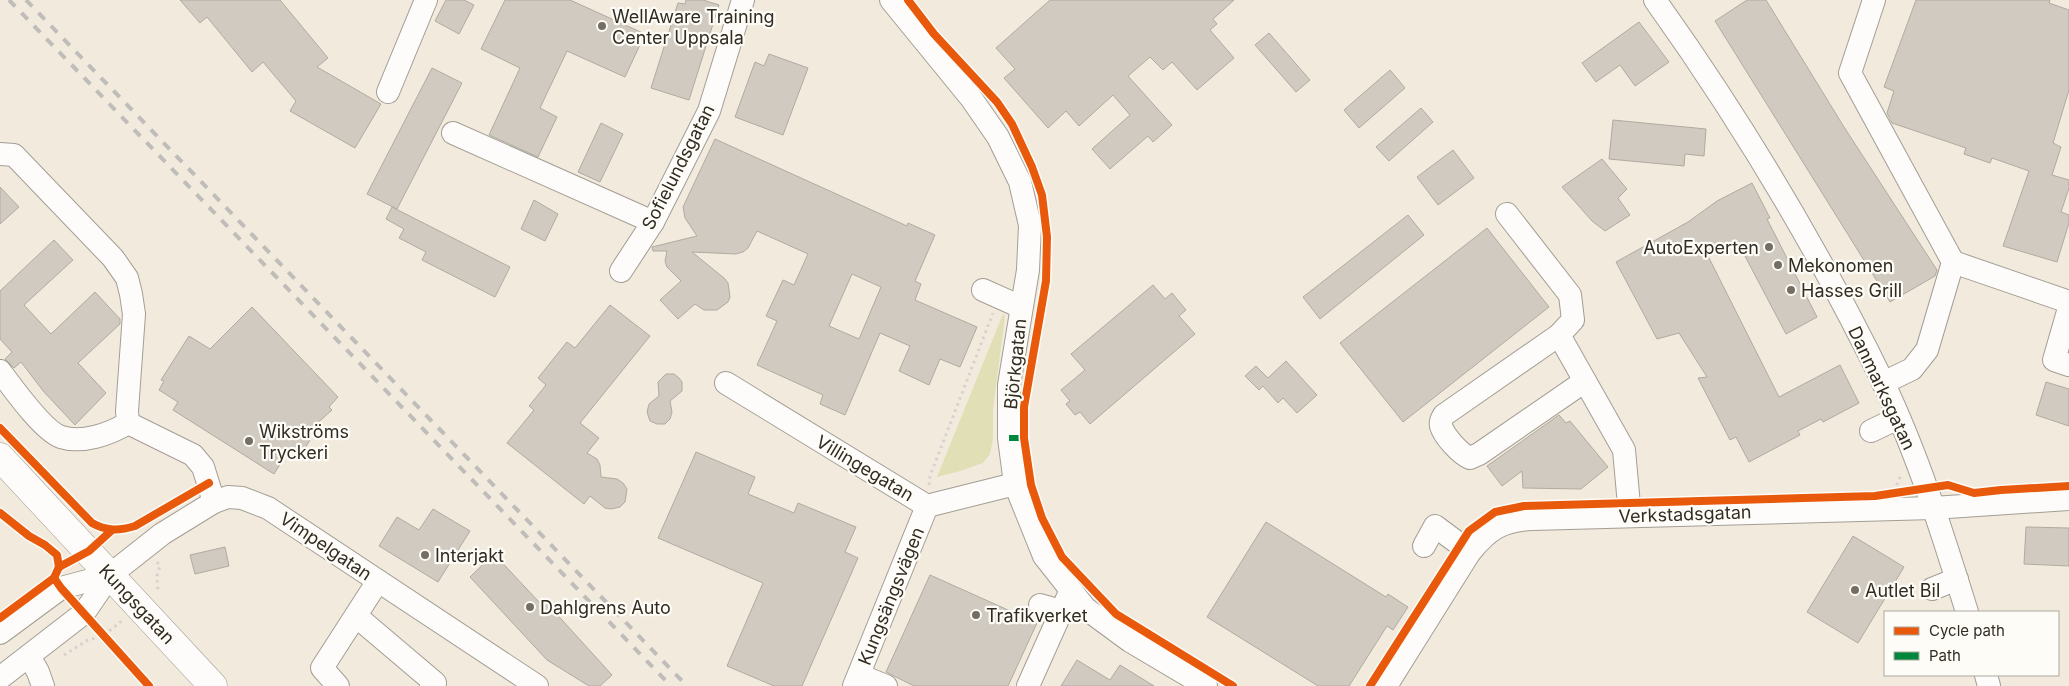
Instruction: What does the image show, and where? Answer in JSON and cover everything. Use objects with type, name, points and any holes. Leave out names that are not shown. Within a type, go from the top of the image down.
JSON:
[{"type":"main road","name":"Kungsgatan","points":[[0,457],[110,575],[152,599],[213,686]]},
{"type":"street","points":[[388,92],[426,0]]},
{"type":"street","name":"Sofielundsgatan","points":[[620,271],[653,222],[709,111],[743,0]]},
{"type":"street","name":"Björkgatan","points":[[891,0],[976,106],[998,137],[1020,182],[1030,225],[1028,270],[1009,384],[1009,438],[1015,484],[1044,556],[1057,602],[1085,608],[1130,641],[1206,686]]},
{"type":"street","name":"Danmarksgatan","points":[[1655,0],[1748,139],[1829,278],[1883,383],[1930,498],[1967,611]]},
{"type":"street","points":[[1874,0],[1850,73],[1953,262],[2069,302]]},
{"type":"street","points":[[453,133],[653,222]]},
{"type":"street","points":[[0,154],[14,155],[113,258],[127,278],[132,294],[134,314],[127,411],[128,423]]},
{"type":"street","points":[[1507,214],[1570,295],[1573,320],[1559,335],[1444,415],[1440,420],[1441,427],[1461,454],[1470,458],[1479,454],[1585,381]]},
{"type":"street","points":[[1883,383],[1912,369],[1927,350],[1953,262]]},
{"type":"street","points":[[991,293],[1022,307]]},
{"type":"street","points":[[2069,308],[2054,360],[2069,365]]},
{"type":"street","points":[[1559,335],[1624,450],[1630,516]]},
{"type":"street","points":[[0,371],[46,426],[60,436],[76,439],[99,435],[116,431],[128,423]]},
{"type":"street","name":"Villingegatan","points":[[726,383],[927,506],[1015,484]]},
{"type":"street","points":[[1871,431],[1898,418]]},
{"type":"street","points":[[128,423],[193,455],[203,467],[214,502]]},
{"type":"street","name":"Vimpelgatan","points":[[110,575],[162,534],[214,502],[228,497],[242,498],[268,508],[537,686]]},
{"type":"street","name":"Verkstadsgatan","points":[[1386,686],[1470,552],[1487,534],[1505,522],[1532,519],[1630,516],[1827,518],[1930,498],[2069,499]]},
{"type":"street","name":"Kungsängsvägen","points":[[856,680],[927,506]]},
{"type":"street","points":[[1424,546],[1436,526],[1470,552]]},
{"type":"street","points":[[0,678],[36,671],[84,613],[110,575]]},
{"type":"street","points":[[0,633],[61,588],[110,575]]},
{"type":"street","points":[[1932,589],[1957,579]]},
{"type":"street","points":[[338,686],[322,668],[378,581]]},
{"type":"street","points":[[1028,686],[1057,602]]},
{"type":"street","points":[[356,616],[434,683],[432,686]]},
{"type":"street","points":[[856,680],[886,686]]},
{"type":"path","points":[[927,506],[930,476],[991,293]]},
{"type":"path","points":[[1892,494],[1901,477],[1901,472]]},
{"type":"path","points":[[1883,495],[1892,494],[1930,498]]},
{"type":"path","points":[[36,671],[88,640],[103,636],[152,599],[160,566],[145,548]]},
{"type":"path","points":[[84,613],[110,644]]},
{"type":"shaded area","points":[[1003,314],[1005,316],[993,409],[993,439],[990,454],[983,463],[937,477]]},
{"type":"building","points":[[180,0],[280,0],[328,58],[317,67],[381,104],[355,148],[290,111],[296,101],[263,62],[252,72],[207,17],[200,23]]},
{"type":"building","points":[[446,0],[464,0],[474,5],[459,34],[435,21]]},
{"type":"building","points":[[505,0],[570,0],[645,34],[625,77],[567,51],[540,108],[557,117],[538,157],[489,135],[520,68],[481,49]]},
{"type":"building","points":[[686,0],[703,0],[719,5],[689,100],[651,88],[678,3],[685,4]]},
{"type":"building","points":[[1050,0],[1234,0],[1213,19],[1217,24],[1210,30],[1234,58],[1197,90],[1172,62],[1163,70],[1150,57],[1128,76],[1172,125],[1153,142],[1148,136],[1110,169],[1092,149],[1130,115],[1113,95],[1079,126],[1066,111],[1048,128],[1004,78],[1015,69],[996,48]]},
{"type":"building","points":[[1747,0],[1766,0],[1844,127],[1937,270],[1935,276],[1890,302],[1715,21]]},
{"type":"building","points":[[1916,0],[2050,0],[2049,3],[2069,10],[2069,90],[2053,143],[2061,147],[2052,175],[2069,180],[2069,188],[2061,212],[2069,215],[2069,223],[2057,262],[2003,246],[2029,171],[1992,158],[1990,163],[1964,154],[1966,148],[1892,123],[1887,113],[1894,91],[1884,87]]},
{"type":"building","points":[[1639,22],[1669,62],[1635,86],[1620,65],[1596,82],[1582,63]]},
{"type":"building","points":[[1269,33],[1310,80],[1296,92],[1255,45]]},
{"type":"building","points":[[769,54],[808,68],[783,135],[735,117],[755,62],[764,66]]},
{"type":"building","points":[[432,68],[462,83],[397,209],[367,194]]},
{"type":"building","points":[[1390,70],[1405,88],[1359,128],[1344,110]]},
{"type":"building","points":[[1421,108],[1433,122],[1389,161],[1376,147]]},
{"type":"building","points":[[1613,120],[1706,129],[1704,156],[1685,154],[1684,166],[1609,159]]},
{"type":"building","points":[[601,123],[623,134],[600,182],[578,172]]},
{"type":"building","points":[[715,139],[907,226],[908,223],[935,235],[915,281],[921,284],[915,300],[977,327],[960,367],[940,359],[929,385],[899,371],[910,346],[880,333],[845,415],[820,404],[823,395],[757,365],[777,321],[766,316],[783,280],[794,285],[808,254],[757,231],[748,248],[743,252],[736,254],[692,252],[724,278],[728,283],[730,297],[728,302],[717,310],[704,310],[695,304],[678,319],[660,300],[681,281],[667,267],[665,261],[667,251],[653,251],[652,247],[697,236],[685,218],[683,207]],"holes":[[[852,274],[881,287],[859,339],[829,326]]]},
{"type":"building","points":[[1453,150],[1474,178],[1438,205],[1417,177]]},
{"type":"building","points":[[1602,159],[1627,189],[1618,198],[1630,215],[1605,231],[1592,221],[1562,187]]},
{"type":"building","points":[[1752,183],[1770,218],[1767,219],[1817,317],[1786,334],[1737,241],[1707,254],[1779,397],[1840,365],[1859,403],[1823,422],[1821,419],[1798,431],[1800,435],[1749,462],[1736,437],[1730,440],[1698,378],[1707,377],[1679,333],[1657,339],[1616,262],[1688,222],[1717,201]]},
{"type":"building","points":[[0,187],[19,207],[0,224]]},
{"type":"building","points":[[534,200],[558,214],[545,241],[521,229]]},
{"type":"building","points":[[392,207],[510,267],[495,297],[422,260],[426,252],[399,238],[404,229],[386,219]]},
{"type":"building","points":[[1408,215],[1424,235],[1320,319],[1303,297]]},
{"type":"building","points":[[1487,228],[1549,307],[1403,422],[1340,343]]},
{"type":"building","points":[[54,240],[73,260],[24,305],[51,334],[95,292],[120,319],[120,324],[78,363],[106,393],[75,425],[44,392],[21,362],[14,368],[5,359],[12,352],[0,339],[0,291]]},
{"type":"building","points":[[1153,285],[1165,299],[1172,293],[1186,310],[1179,316],[1195,334],[1090,424],[1080,412],[1075,415],[1066,404],[1070,401],[1061,390],[1085,370],[1071,354]]},
{"type":"building","points":[[610,305],[650,336],[580,423],[599,438],[587,453],[597,459],[600,465],[601,477],[617,479],[627,489],[625,502],[620,507],[611,509],[605,508],[590,496],[584,504],[507,443],[534,410],[529,406],[546,385],[538,378],[567,342],[575,348]]},
{"type":"building","points":[[252,307],[338,397],[329,407],[332,410],[303,436],[310,440],[302,453],[291,447],[274,474],[173,410],[178,402],[159,390],[164,381],[161,380],[189,336],[210,349]]},
{"type":"building","points":[[1286,361],[1317,395],[1297,413],[1283,398],[1278,403],[1263,386],[1259,390],[1245,376],[1256,366],[1268,378]]},
{"type":"building","points":[[666,374],[674,374],[679,378],[682,382],[682,391],[670,401],[672,412],[670,419],[665,424],[657,424],[650,421],[647,412],[649,404],[659,396],[658,382]]},
{"type":"building","points":[[2046,382],[2069,389],[2069,426],[2036,415]]},
{"type":"building","points":[[1559,415],[1566,423],[1570,421],[1608,467],[1581,489],[1523,488],[1522,471],[1502,486],[1487,466]]},
{"type":"building","points":[[696,452],[755,477],[748,494],[794,513],[798,503],[856,527],[845,552],[858,558],[802,686],[774,686],[727,666],[763,583],[658,538]]},
{"type":"building","points":[[433,509],[470,531],[438,582],[379,546],[397,517],[419,530]]},
{"type":"building","points":[[1266,522],[1386,597],[1388,594],[1408,607],[1393,630],[1387,626],[1349,686],[1318,686],[1207,617]]},
{"type":"building","points":[[2026,527],[2069,528],[2069,566],[2024,564]]},
{"type":"building","name":"Autlet Bil","points":[[1853,536],[1904,567],[1858,643],[1807,612]]},
{"type":"building","points":[[225,547],[229,566],[195,574],[190,555]]},
{"type":"building","points":[[494,554],[539,602],[543,599],[612,675],[600,686],[589,686],[547,660],[470,577]]},
{"type":"building","points":[[930,575],[1037,623],[1008,686],[914,686],[886,672]]},
{"type":"building","points":[[1077,660],[1110,680],[1120,665],[1154,686],[1061,686]]},
{"type":"railway","points":[[9,0],[671,686]]},
{"type":"railway","points":[[26,0],[687,686]]},
{"type":"marked path","points":[[1009,438],[1024,438]]},
{"type":"cycle path","points":[[908,0],[934,34],[997,102],[1012,124],[1032,167],[1042,195],[1047,237],[1046,281],[1024,407],[1024,438],[1031,485],[1042,518],[1062,557],[1116,614],[1233,686]]},
{"type":"cycle path","points":[[0,428],[92,523],[102,528],[124,529],[135,526],[209,483]]},
{"type":"cycle path","points":[[1370,686],[1469,531],[1495,512],[1524,506],[1875,496],[1948,485],[1974,493],[2069,486]]},
{"type":"cycle path","points":[[0,513],[57,555],[59,567],[54,578],[0,618]]},
{"type":"cycle path","points":[[59,567],[89,551],[112,530]]},
{"type":"cycle path","points":[[54,578],[149,686]]},
{"type":"place","name":"WellAware Training Center Uppsala","points":[[602,26]]},
{"type":"place","name":"AutoExperten","points":[[1769,247]]},
{"type":"place","name":"Mekonomen","points":[[1778,265]]},
{"type":"place","name":"Hasses Grill","points":[[1791,290]]},
{"type":"place","name":"Wikströms Tryckeri","points":[[249,441]]},
{"type":"place","name":"Interjakt","points":[[425,555]]},
{"type":"place","name":"Autlet Bil","points":[[1855,590]]},
{"type":"place","name":"Dahlgrens Auto","points":[[530,607]]},
{"type":"place","name":"Trafikverket","points":[[976,615]]}]
